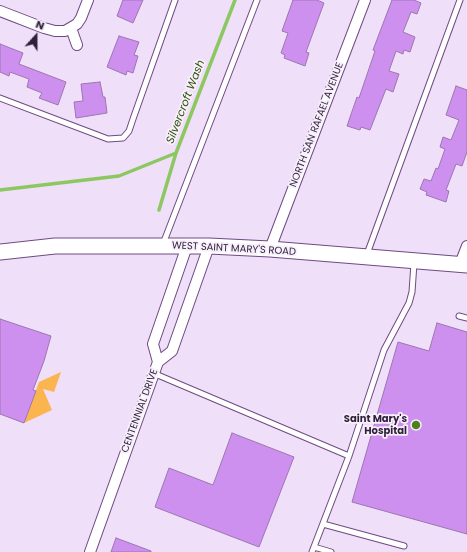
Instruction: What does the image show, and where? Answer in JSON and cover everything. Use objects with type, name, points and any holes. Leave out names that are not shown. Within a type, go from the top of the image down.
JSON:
[{"type":"main road","name":"WEST SAINT MARY'S ROAD","points":[[0,252],[55,246],[209,246],[270,249],[464,265]]},
{"type":"street","points":[[0,11],[44,28],[55,31],[65,31],[77,24],[88,0]]},
{"type":"street","name":"NORTH SAN RAFAEL AVENUE","points":[[270,249],[365,0]]},
{"type":"street","points":[[71,28],[77,45]]},
{"type":"street","name":"CENTENNIAL DRIVE","points":[[90,552],[158,362],[153,344],[187,246]]},
{"type":"street","points":[[158,362],[172,351],[209,246]]},
{"type":"street","points":[[464,265],[467,246]]},
{"type":"lane","points":[[0,98],[108,139],[123,138],[129,131],[134,119],[175,0]]},
{"type":"lane","points":[[163,246],[256,0]]},
{"type":"lane","points":[[366,257],[460,0]]},
{"type":"lane","points":[[331,552],[313,550],[349,456],[384,350],[409,303],[412,292],[414,262]]},
{"type":"lane","points":[[459,316],[467,318]]},
{"type":"lane","points":[[154,373],[349,456]]},
{"type":"lane","points":[[323,524],[404,546]]},
{"type":"shaded area","points":[[61,372],[54,392],[43,389],[52,410],[24,423],[39,382]]},
{"type":"building","points":[[123,0],[143,0],[133,23],[117,16]]},
{"type":"building","points":[[293,0],[317,0],[324,3],[306,52],[309,53],[305,66],[284,58],[285,55],[281,53],[288,33],[282,31]]},
{"type":"building","points":[[392,0],[414,0],[421,3],[417,14],[411,12],[403,32],[415,37],[410,52],[404,50],[403,54],[396,51],[389,71],[399,74],[393,92],[386,89],[370,130],[361,127],[360,130],[347,126],[357,97],[359,98],[375,51],[373,50]]},
{"type":"building","points":[[119,36],[139,42],[134,55],[138,56],[133,73],[127,71],[126,75],[107,67]]},
{"type":"building","points":[[0,44],[23,53],[19,64],[66,82],[58,105],[39,98],[42,93],[27,87],[29,79],[10,72],[9,76],[0,72]]},
{"type":"building","points":[[100,82],[103,97],[105,97],[107,113],[76,118],[74,102],[83,101],[81,84]]},
{"type":"building","points":[[456,86],[467,90],[467,152],[462,166],[456,164],[446,190],[449,191],[446,202],[426,195],[427,192],[420,189],[424,179],[431,181],[436,168],[438,169],[445,149],[440,147],[443,137],[451,140],[459,120],[446,115]]},
{"type":"building","points":[[0,319],[51,336],[44,361],[33,390],[36,391],[24,423],[0,414]]},
{"type":"building","name":"Saint Mary's Hospital","points":[[437,323],[467,332],[467,534],[352,502],[398,342],[429,351]]},
{"type":"building","points":[[232,433],[294,457],[259,547],[155,507],[169,468],[213,485]]},
{"type":"building","points":[[116,538],[151,551],[151,552],[111,552]]},
{"type":"waterway","name":"Silvercroft Wash","points":[[0,190],[119,176],[176,153],[235,0]]},
{"type":"waterway","points":[[159,210],[176,153]]},
{"type":"place","name":"Saint Mary's Hospital","points":[[416,425]]}]
